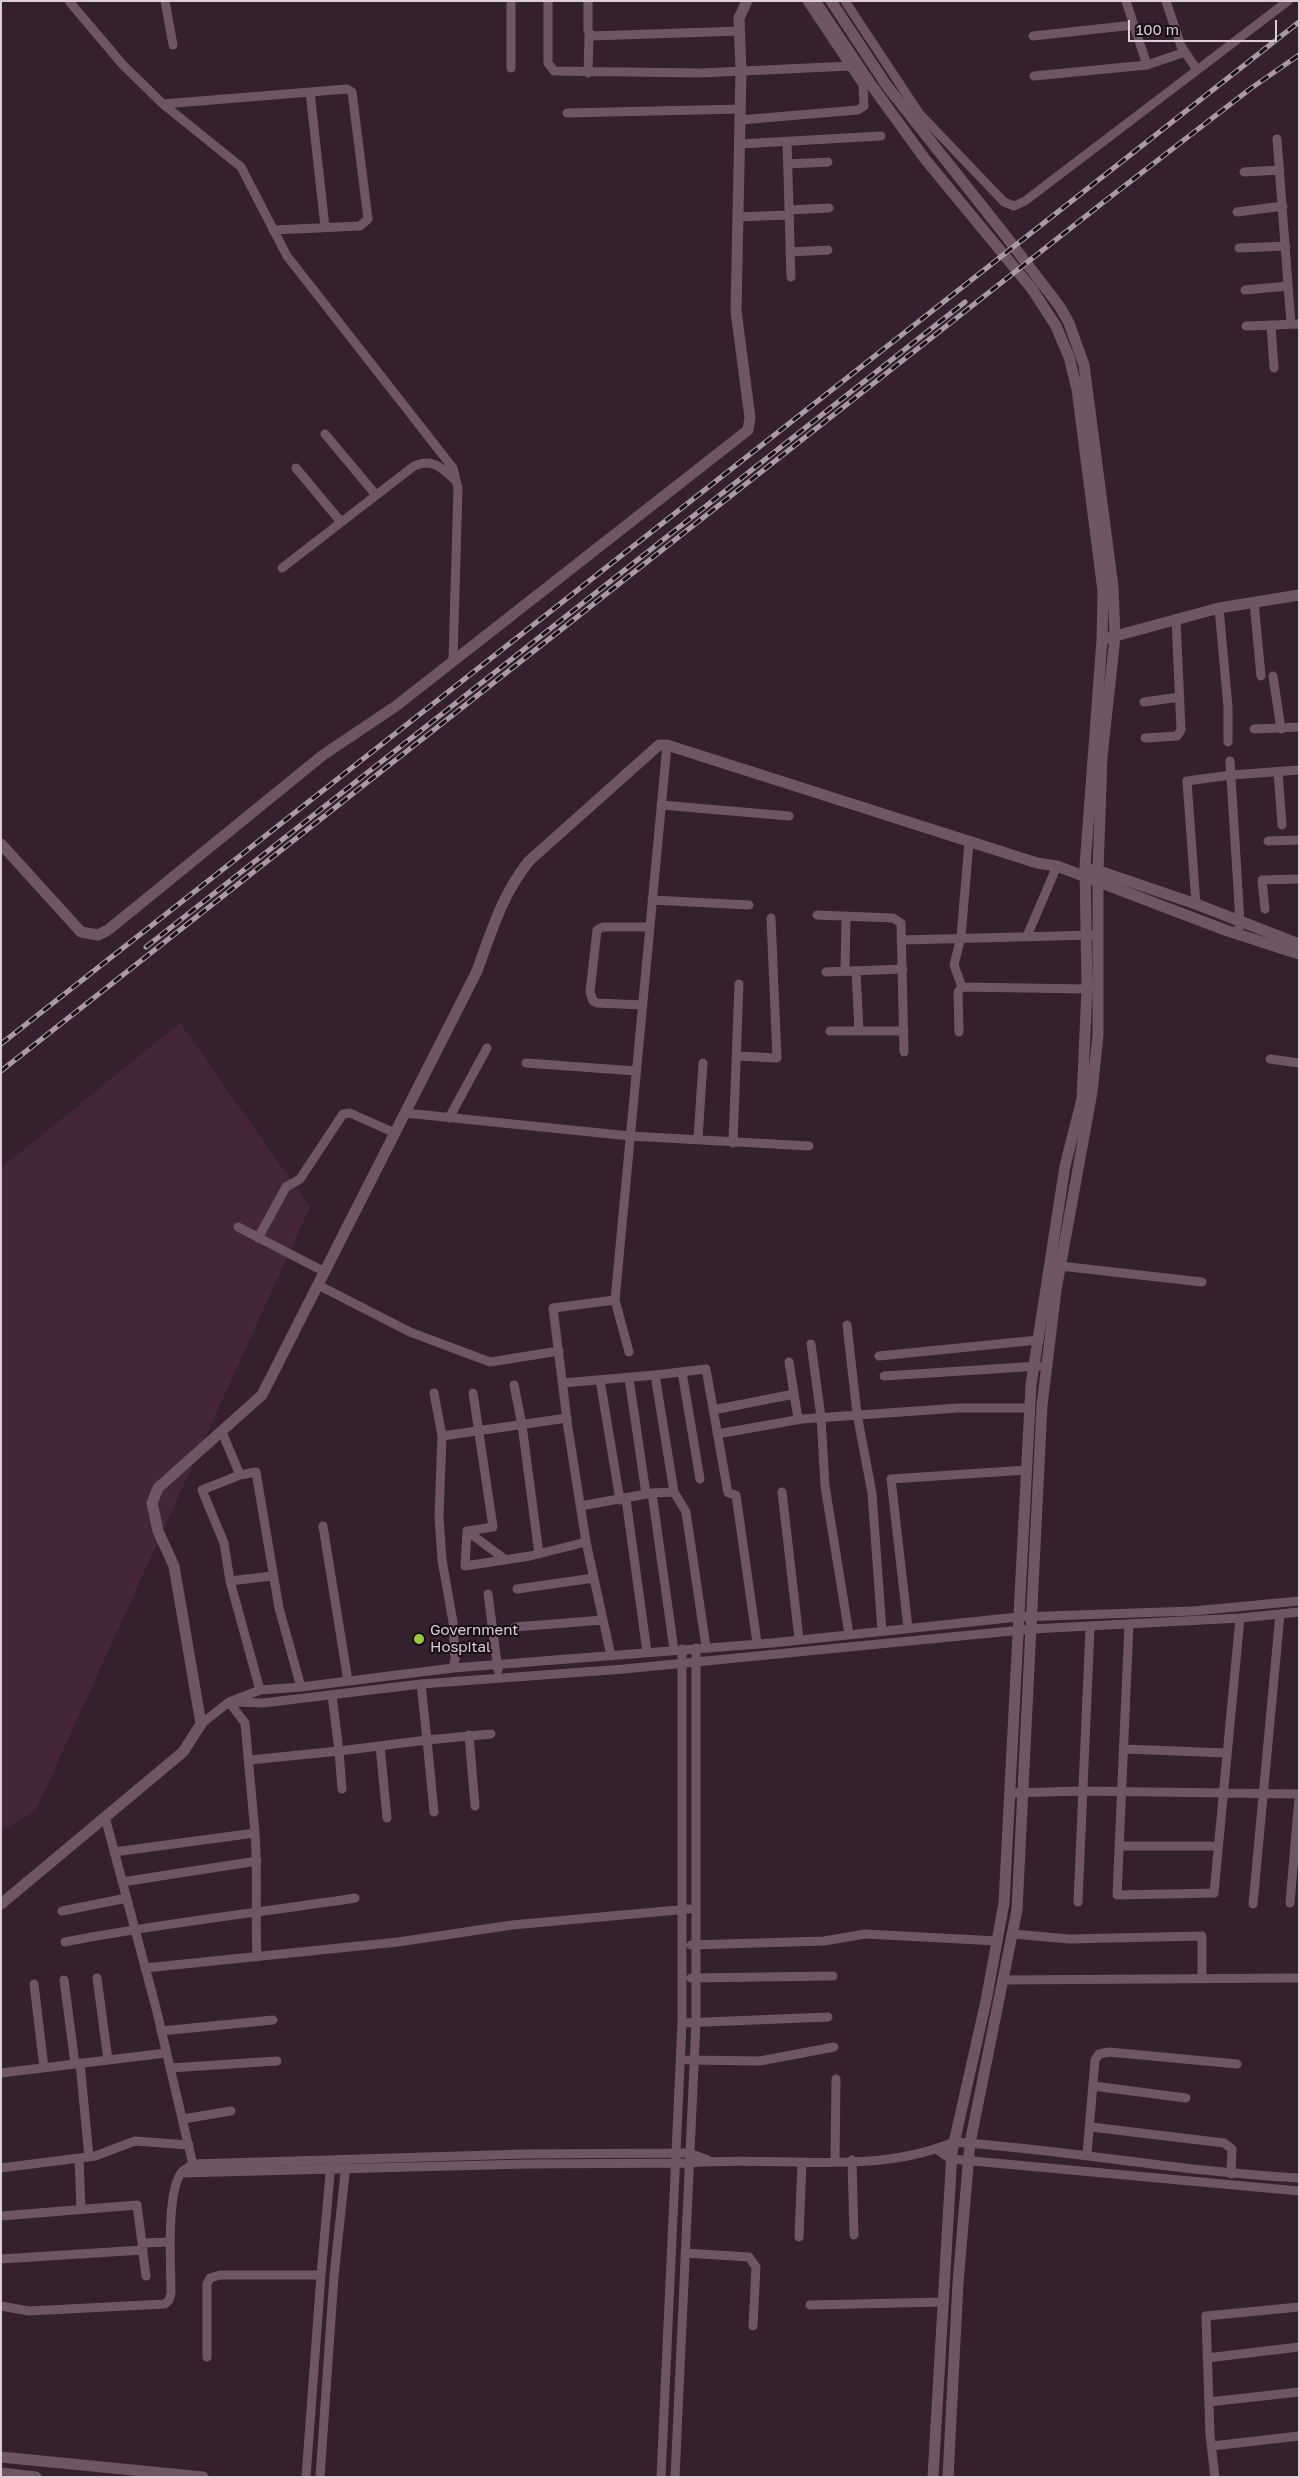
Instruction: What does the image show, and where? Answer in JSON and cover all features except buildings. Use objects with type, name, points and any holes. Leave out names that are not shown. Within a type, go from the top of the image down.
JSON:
[{"type":"street","points":[[69,1],[123,65],[163,104],[237,162],[290,260],[449,462],[457,481],[453,660]]},
{"type":"street","points":[[165,1],[172,45]]},
{"type":"street","points":[[511,68],[512,1]]},
{"type":"street","points":[[548,1],[549,67],[554,71],[741,71],[850,66]]},
{"type":"street","points":[[588,1],[588,72]]},
{"type":"street","points":[[1,844],[81,932],[98,935],[108,930],[323,755],[396,706],[748,430],[750,418],[736,311],[741,71],[739,18],[747,1]]},
{"type":"street","points":[[567,112],[740,115],[862,108],[865,102],[863,85],[807,1]]},
{"type":"street","points":[[815,1],[872,86],[920,152],[1032,289],[1056,326],[1069,356],[1077,389],[1115,637],[1102,757],[1098,876],[1086,989],[1082,1099],[1065,1166],[1034,1366],[1030,1408],[1004,1903],[998,1941],[951,2159],[933,2477]]},
{"type":"street","points":[[831,1],[887,86],[1005,235],[1060,307],[1069,324],[1084,365],[1108,589],[1102,640],[1085,872],[1092,935],[1098,1035],[1092,1092],[1060,1266],[1042,1405],[1033,1617],[1017,1903],[1004,1980],[970,2143],[958,2283],[948,2477]]},
{"type":"street","points":[[845,1],[919,113],[1008,205],[1014,206],[1025,201],[1288,1]]},
{"type":"street","points":[[1126,1],[1147,65]]},
{"type":"street","points":[[1166,1],[1185,52],[1197,70]]},
{"type":"street","points":[[1033,36],[1134,25]]},
{"type":"street","points":[[589,34],[595,37],[740,31]]},
{"type":"street","points":[[1034,76],[1147,65],[1185,52]]},
{"type":"street","points":[[163,104],[347,89],[352,92],[369,213],[365,223],[360,226],[273,230]]},
{"type":"street","points":[[310,92],[325,227]]},
{"type":"street","points":[[740,144],[881,136]]},
{"type":"street","points":[[1246,326],[1295,324],[1288,286],[1277,139]]},
{"type":"street","points":[[787,141],[791,277]]},
{"type":"street","points":[[788,164],[828,162]]},
{"type":"street","points":[[1244,172],[1280,170]]},
{"type":"street","points":[[1237,212],[1283,206]]},
{"type":"street","points":[[737,217],[829,208]]},
{"type":"street","points":[[1239,248],[1286,246]]},
{"type":"street","points":[[790,252],[828,250]]},
{"type":"street","points":[[1245,290],[1288,286]]},
{"type":"street","points":[[1271,325],[1274,368]]},
{"type":"street","points":[[326,434],[376,495]]},
{"type":"street","points":[[282,568],[414,466],[422,462],[440,466],[457,481]]},
{"type":"street","points":[[296,468],[341,522]]},
{"type":"street","points":[[1102,640],[1219,608],[1299,595]]},
{"type":"street","points":[[1254,602],[1261,676]]},
{"type":"street","points":[[1219,608],[1228,707],[1228,742]]},
{"type":"street","points":[[1145,738],[1180,734],[1176,619]]},
{"type":"street","points":[[1273,676],[1281,728]]},
{"type":"street","points":[[1144,702],[1180,697]]},
{"type":"street","points":[[1254,729],[1299,727]]},
{"type":"street","points":[[201,1724],[174,1566],[158,1531],[152,1503],[158,1488],[262,1396],[477,971],[503,902],[515,878],[529,861],[659,745],[667,745],[1037,863],[1085,872],[1196,904],[1239,928],[1299,944]]},
{"type":"street","points":[[629,1352],[615,1300],[667,745]]},
{"type":"street","points":[[1230,761],[1239,928]]},
{"type":"street","points":[[1196,904],[1187,781],[1231,774],[1299,770]]},
{"type":"street","points":[[1278,772],[1282,825]]},
{"type":"street","points":[[661,805],[788,816]]},
{"type":"street","points":[[1268,841],[1299,840]]},
{"type":"street","points":[[962,986],[954,965],[961,937],[969,842]]},
{"type":"street","points":[[1027,936],[1061,867]]},
{"type":"street","points":[[1098,876],[1239,928],[1299,954]]},
{"type":"street","points":[[1265,910],[1262,880],[1299,879]]},
{"type":"street","points":[[652,900],[750,904]]},
{"type":"street","points":[[817,915],[900,920],[903,940],[904,1052]]},
{"type":"street","points":[[845,971],[846,917]]},
{"type":"street","points":[[738,1056],[777,1058],[771,918]]},
{"type":"street","points":[[643,1005],[597,1003],[593,1001],[590,992],[597,930],[603,927],[650,928]]},
{"type":"street","points":[[903,940],[1092,935]]},
{"type":"street","points":[[826,972],[903,969]]},
{"type":"street","points":[[856,971],[858,1031]]},
{"type":"street","points":[[733,1143],[738,1056],[739,984]]},
{"type":"street","points":[[962,986],[1086,989]]},
{"type":"street","points":[[959,1032],[958,992],[962,986]]},
{"type":"street","points":[[830,1031],[904,1030]]},
{"type":"street","points":[[449,1118],[487,1048]]},
{"type":"street","points":[[1270,1059],[1299,1063]]},
{"type":"street","points":[[526,1063],[636,1071]]},
{"type":"street","points":[[698,1138],[703,1063]]},
{"type":"street","points":[[258,1238],[286,1187],[300,1179],[343,1114],[350,1113],[395,1133]]},
{"type":"street","points":[[404,1113],[630,1136],[698,1138],[733,1143],[809,1146]]},
{"type":"street","points":[[238,1228],[324,1272]]},
{"type":"street","points":[[1060,1266],[1202,1282]]},
{"type":"street","points":[[318,1285],[410,1332],[490,1362],[559,1351]]},
{"type":"street","points":[[611,1656],[580,1506],[566,1418],[553,1308],[615,1300]]},
{"type":"street","points":[[846,1324],[857,1414],[872,1493],[882,1631]]},
{"type":"street","points":[[879,1356],[1038,1340]]},
{"type":"street","points":[[811,1344],[821,1417],[825,1486],[848,1634]]},
{"type":"street","points":[[789,1362],[798,1419]]},
{"type":"street","points":[[884,1376],[1034,1366],[1046,1367]]},
{"type":"street","points":[[563,1384],[706,1369],[728,1492],[736,1496],[757,1643]]},
{"type":"street","points":[[682,1372],[700,1479]]},
{"type":"street","points":[[656,1375],[674,1492],[686,1512],[706,1648]]},
{"type":"street","points":[[629,1378],[681,1664],[682,2023],[661,2477]]},
{"type":"street","points":[[600,1380],[623,1499],[647,1652]]},
{"type":"street","points":[[514,1385],[522,1425],[539,1554]]},
{"type":"street","points":[[467,1531],[493,1527],[473,1392]]},
{"type":"street","points":[[434,1393],[442,1436],[440,1516],[442,1560],[453,1622],[455,1659],[453,1668]]},
{"type":"street","points":[[713,1410],[794,1394]]},
{"type":"street","points":[[718,1434],[798,1419],[857,1414],[958,1408],[1030,1408]]},
{"type":"street","points":[[442,1436],[566,1418]]},
{"type":"street","points":[[222,1432],[240,1475]]},
{"type":"street","points":[[908,1628],[890,1479],[1027,1470]]},
{"type":"street","points":[[260,1690],[230,1581],[224,1543],[202,1490],[240,1475],[256,1472],[272,1576],[301,1687]]},
{"type":"street","points":[[580,1506],[649,1494],[674,1492]]},
{"type":"street","points":[[782,1492],[798,1639]]},
{"type":"street","points":[[323,1526],[348,1681]]},
{"type":"street","points":[[467,1531],[465,1566],[539,1554],[586,1542]]},
{"type":"street","points":[[467,1531],[506,1560]]},
{"type":"street","points":[[230,1581],[272,1576]]},
{"type":"street","points":[[517,1589],[594,1578]]},
{"type":"street","points":[[488,1594],[499,1679]]},
{"type":"street","points":[[1,1904],[182,1752],[201,1724],[229,1702],[260,1690],[301,1687],[453,1668],[706,1648],[1018,1617],[1193,1611],[1299,1601]]},
{"type":"street","points":[[229,1702],[263,1703],[421,1684],[681,1664],[1018,1630],[1090,1628],[1299,1612]]},
{"type":"street","points":[[1253,1904],[1280,1614]]},
{"type":"street","points":[[1129,1625],[1117,1895],[1214,1893],[1222,1792],[1240,1618]]},
{"type":"street","points":[[515,1627],[603,1620]]},
{"type":"street","points":[[1078,1902],[1090,1628]]},
{"type":"street","points":[[675,2477],[696,2022],[696,1648]]},
{"type":"street","points":[[421,1684],[434,1812]]},
{"type":"street","points":[[332,1695],[342,1789]]},
{"type":"street","points":[[229,1702],[245,1723],[250,1760],[257,1861],[255,1914],[257,1956]]},
{"type":"street","points":[[250,1760],[490,1734]]},
{"type":"street","points":[[469,1735],[475,1806]]},
{"type":"street","points":[[380,1746],[387,1818]]},
{"type":"street","points":[[1124,1749],[1227,1753]]},
{"type":"street","points":[[1011,1793],[1082,1791],[1262,1792],[1299,1796],[1290,1903]]},
{"type":"street","points":[[105,1817],[161,2031],[195,2174]]},
{"type":"street","points":[[114,1852],[255,1833]]},
{"type":"street","points":[[1120,1846],[1218,1846]]},
{"type":"street","points":[[122,1882],[257,1861]]},
{"type":"street","points":[[62,1911],[127,1898]]},
{"type":"street","points":[[65,1942],[135,1928],[255,1914],[355,1898]]},
{"type":"street","points":[[145,1968],[398,1942],[504,1926],[697,1908]]},
{"type":"street","points":[[683,1946],[824,1941],[865,1934],[998,1941]]},
{"type":"street","points":[[1013,1934],[1069,1939],[1202,1936],[1202,1978]]},
{"type":"street","points":[[683,1978],[834,1976]]},
{"type":"street","points":[[97,1978],[108,2060]]},
{"type":"street","points":[[1004,1980],[1299,1978]]},
{"type":"street","points":[[64,1980],[78,2063],[88,2157]]},
{"type":"street","points":[[34,1984],[44,2068]]},
{"type":"street","points":[[682,2023],[828,2016]]},
{"type":"street","points":[[161,2031],[273,2020]]},
{"type":"street","points":[[680,2060],[760,2061],[834,2047]]},
{"type":"street","points":[[1,2073],[166,2053]]},
{"type":"street","points":[[1087,2154],[1095,2060],[1099,2054],[1237,2064]]},
{"type":"street","points":[[170,2068],[277,2061]]},
{"type":"street","points":[[835,2162],[836,2079]]},
{"type":"street","points":[[1093,2086],[1186,2098]]},
{"type":"street","points":[[182,2120],[231,2111]]},
{"type":"street","points":[[1090,2127],[1224,2143],[1232,2148],[1231,2174]]},
{"type":"street","points":[[1,2168],[88,2157],[136,2141],[189,2145]]},
{"type":"street","points":[[181,2173],[195,2174],[331,2163],[346,2158],[675,2158],[689,2163],[710,2161],[835,2162],[900,2157],[936,2149],[954,2142],[1087,2154],[1231,2174],[1299,2178]]},
{"type":"street","points":[[936,2149],[951,2159],[1299,2191]]},
{"type":"street","points":[[1,2306],[30,2311],[165,2304],[171,2294],[170,2242],[174,2197],[181,2173],[193,2164],[331,2163],[346,2168],[675,2158],[689,2153],[710,2161]]},
{"type":"street","points":[[79,2158],[81,2209]]},
{"type":"street","points":[[320,2477],[334,2276],[346,2158]]},
{"type":"street","points":[[852,2160],[854,2235]]},
{"type":"street","points":[[799,2237],[802,2162]]},
{"type":"street","points":[[306,2477],[320,2275],[331,2163]]},
{"type":"street","points":[[1,2216],[138,2205],[146,2276]]},
{"type":"street","points":[[1,2259],[142,2247],[170,2242]]},
{"type":"street","points":[[685,2253],[749,2257],[754,2261],[756,2267],[753,2326]]},
{"type":"street","points":[[207,2357],[207,2284],[210,2278],[220,2275],[320,2275]]},
{"type":"street","points":[[810,2305],[944,2302]]},
{"type":"street","points":[[1215,2477],[1209,2402],[1206,2316],[1299,2307]]},
{"type":"street","points":[[1207,2358],[1299,2347]]},
{"type":"street","points":[[1209,2402],[1299,2392]]},
{"type":"street","points":[[1212,2446],[1299,2436]]},
{"type":"street","points":[[1,2456],[203,2477]]},
{"type":"street","points":[[1,2473],[36,2477]]},
{"type":"shaded area","points":[[180,1023],[310,1207],[36,1810],[1,1832],[1,1168]]},
{"type":"railway","points":[[1,1044],[1299,22]]},
{"type":"railway","points":[[1,1071],[1105,201],[1250,89],[1299,55]]},
{"type":"railway","points":[[146,947],[965,302]]},
{"type":"place","name":"Government Hospital","points":[[419,1639]]}]
